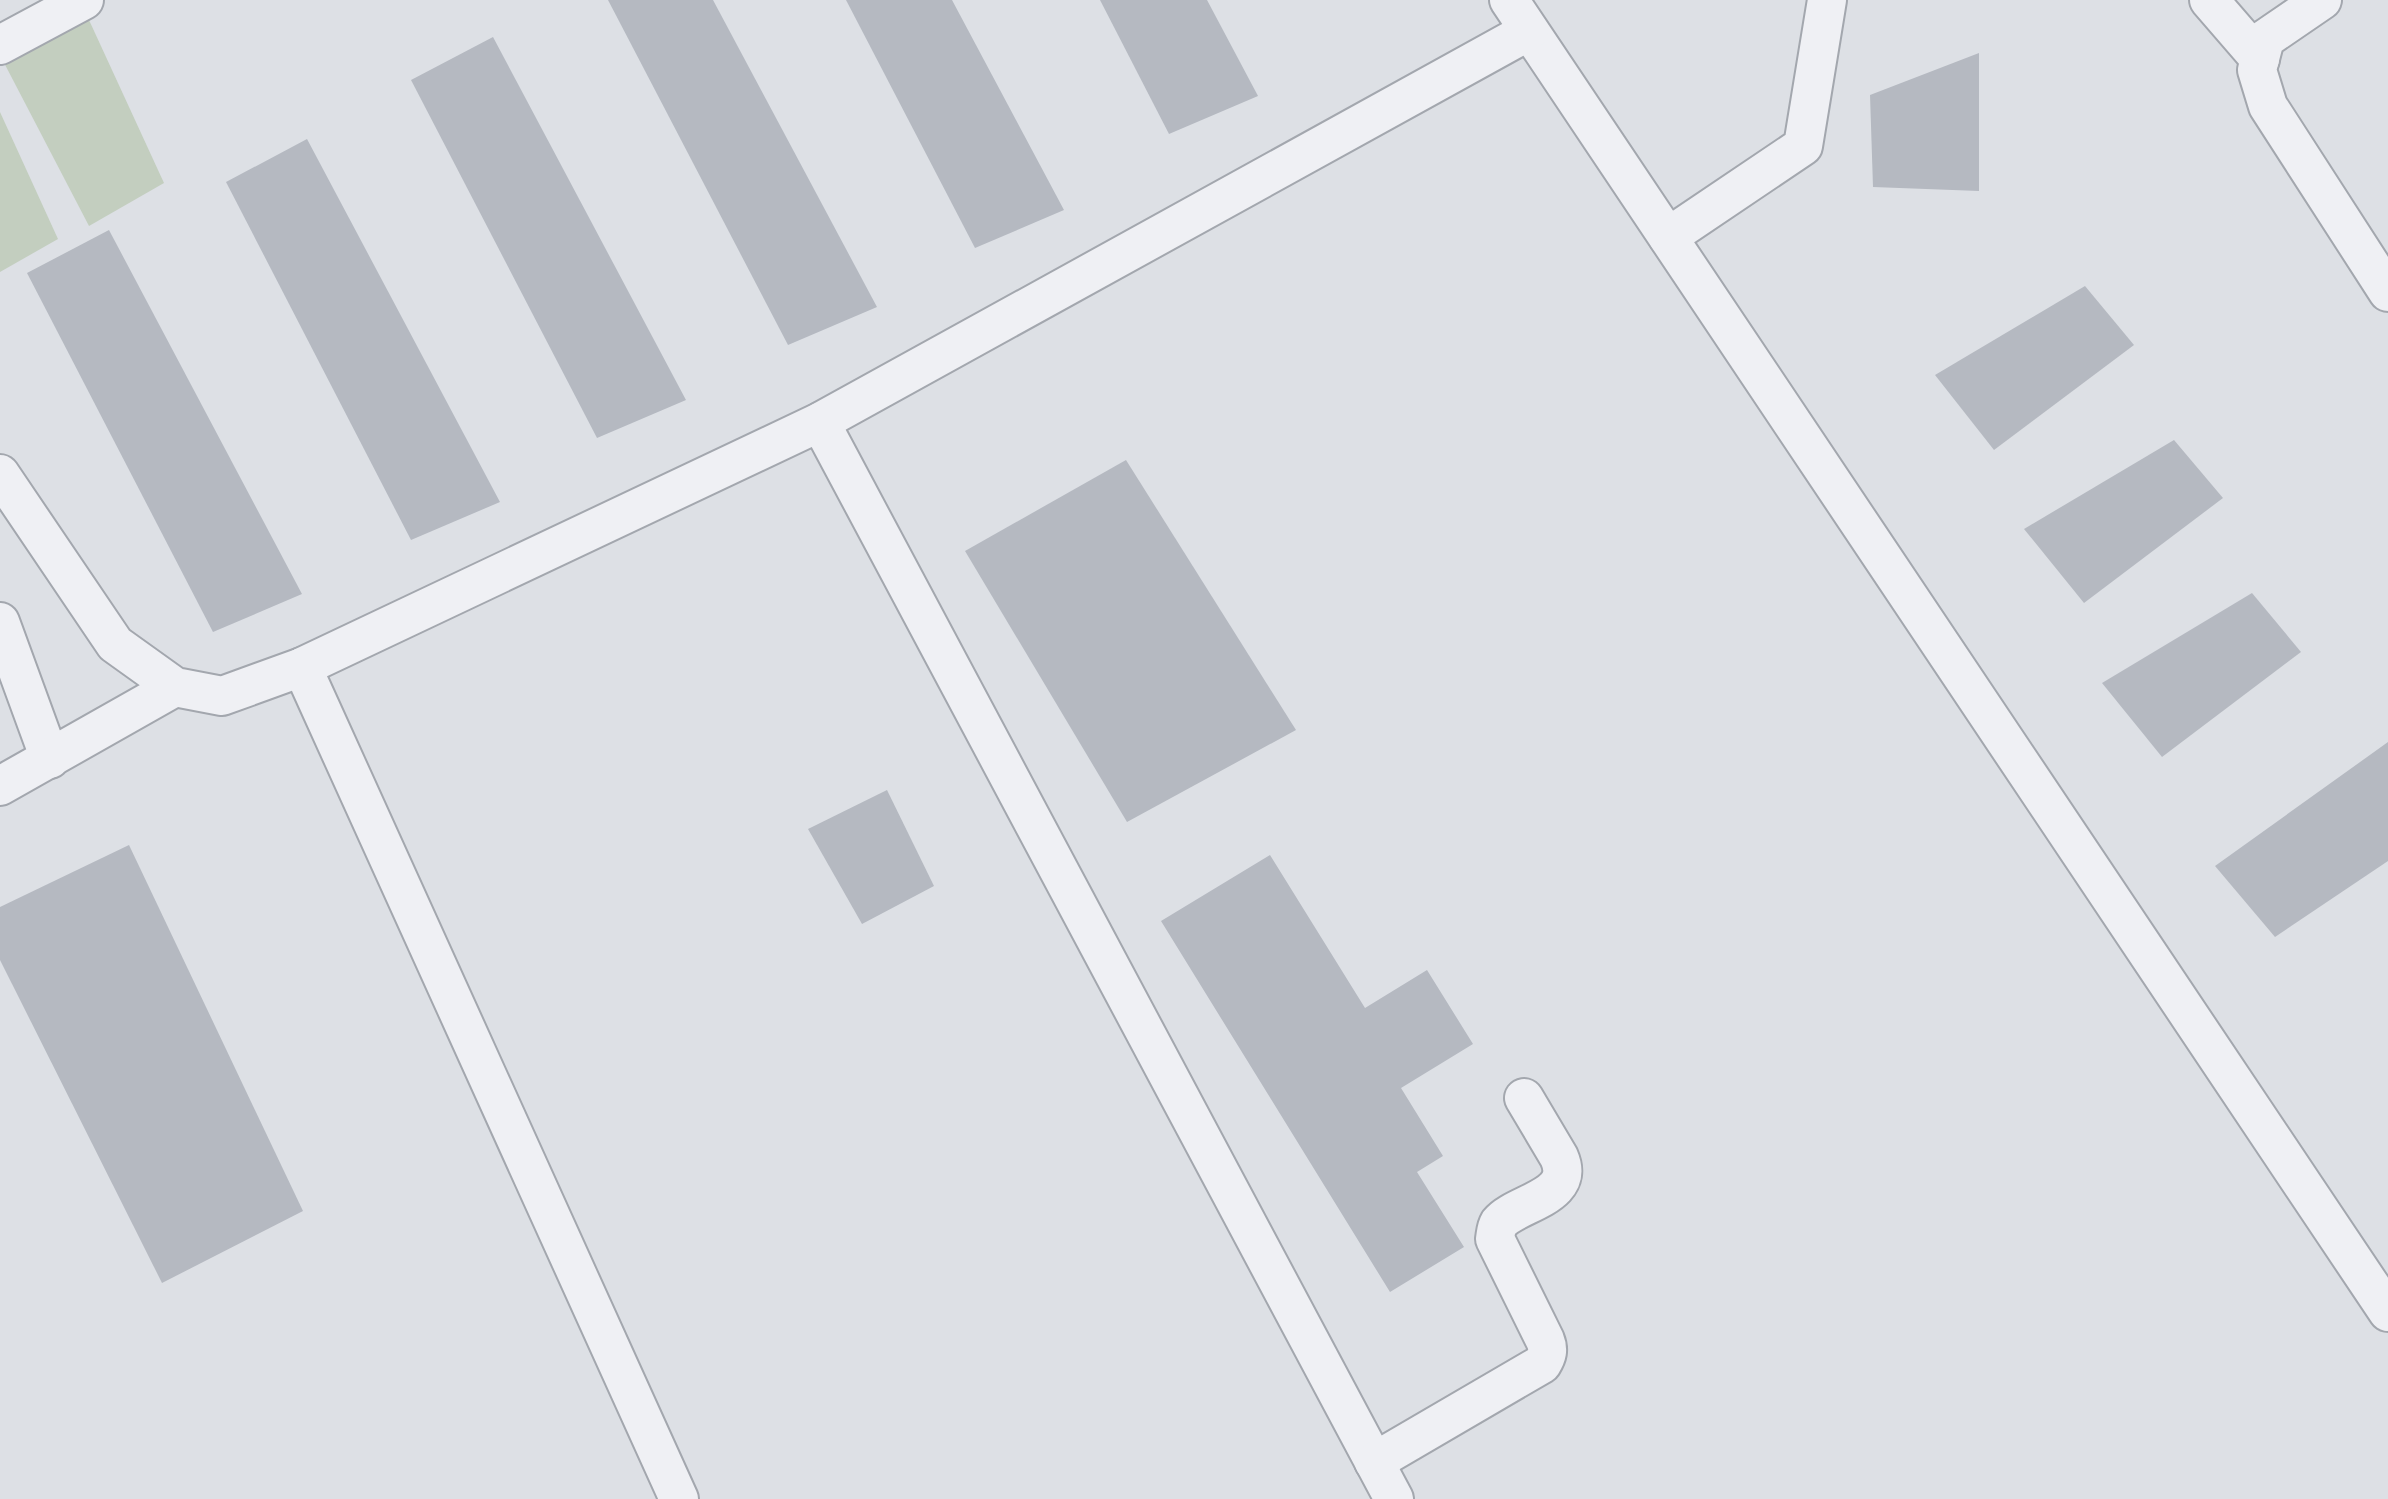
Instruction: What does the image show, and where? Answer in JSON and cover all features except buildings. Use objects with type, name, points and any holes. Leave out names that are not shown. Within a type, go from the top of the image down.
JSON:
[{"type":"lane","points":[[0,45],[84,0]]},
{"type":"lane","points":[[1668,237],[1803,146],[1827,0]]},
{"type":"lane","points":[[2208,0],[2260,59]]},
{"type":"lane","points":[[2322,0],[2265,39],[2257,70],[2267,106],[2388,292]]},
{"type":"lane","points":[[0,474],[115,644],[175,687],[222,696],[302,667],[820,422],[1519,15],[2388,1312]]},
{"type":"lane","points":[[820,422],[1394,1499]]},
{"type":"lane","points":[[0,622],[50,759]]},
{"type":"lane","points":[[302,667],[679,1499]]},
{"type":"lane","points":[[0,786],[175,687]]},
{"type":"lane","points":[[1374,1462],[1542,1364],[1546,1357],[1548,1348],[1545,1340],[1495,1239],[1501,1221],[1557,1187],[1562,1177],[1563,1167],[1559,1157],[1524,1098]]},
{"type":"green space","points":[[89,20],[164,183],[89,226],[1,57]]},
{"type":"green space","points":[[0,112],[58,239],[0,272]]}]
